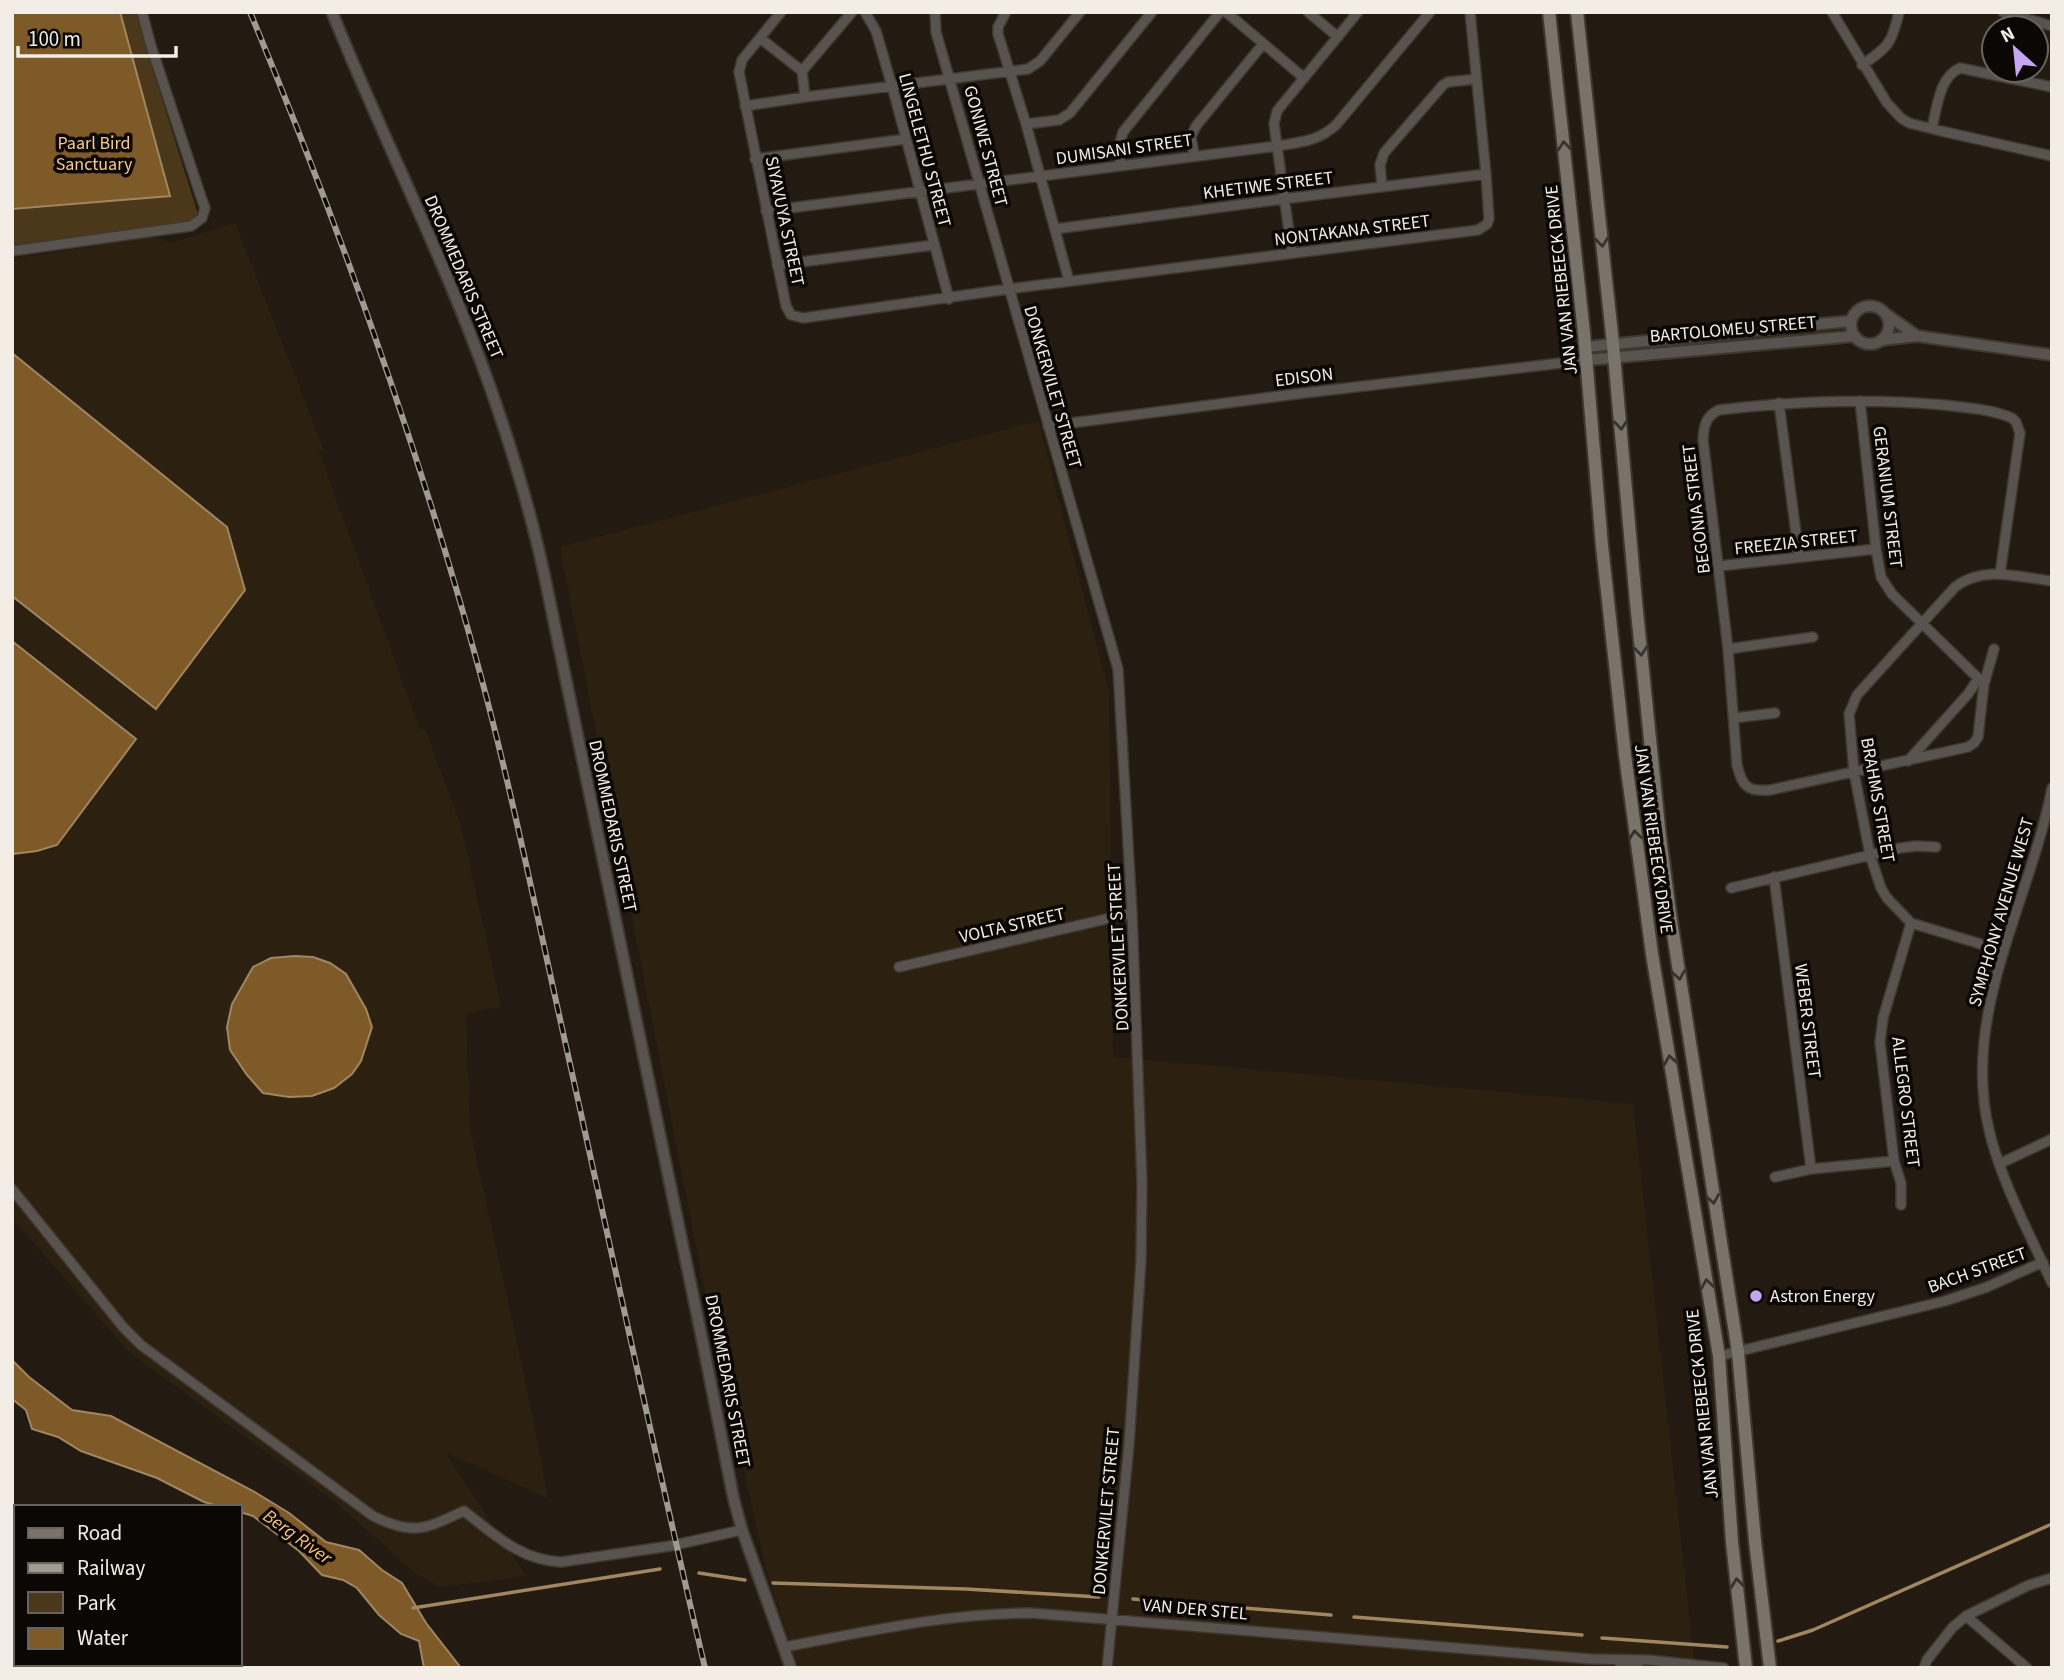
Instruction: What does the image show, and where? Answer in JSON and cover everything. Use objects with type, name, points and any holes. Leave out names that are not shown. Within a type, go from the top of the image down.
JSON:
[{"type":"main road","name":"JAN VAN RIEBEECK DRIVE","points":[[1549,12],[1586,354],[1607,595],[1637,854],[1718,1356],[1732,1542],[1746,1668]]},
{"type":"main road","name":"JAN VAN RIEBEECK DRIVE","points":[[1577,12],[1614,350],[1636,602],[1669,906],[1738,1352],[1755,1541],[1770,1668]]},
{"type":"main road","points":[[1769,1653],[1781,1668]]},
{"type":"street","points":[[12,251],[191,226],[202,218],[205,208],[142,12]]},
{"type":"street","name":"DROMMEDARIS STREET","points":[[332,12],[474,345],[509,440],[531,519],[691,1286],[722,1451],[742,1530],[791,1668]]},
{"type":"street","name":"SIYAVUYA STREET","points":[[781,12],[740,65],[755,159],[786,306],[791,315],[796,318],[1008,289]]},
{"type":"street","points":[[804,97],[802,71],[852,12]]},
{"type":"street","name":"LINGELETHU STREET","points":[[865,12],[876,31],[950,299]]},
{"type":"street","name":"GONIWE STREET","points":[[935,12],[936,32],[1008,289]]},
{"type":"street","points":[[1006,12],[998,27],[998,34],[1069,281]]},
{"type":"street","points":[[745,106],[1028,69],[1035,65],[1080,12]]},
{"type":"street","points":[[1026,124],[1059,120],[1070,113],[1152,12]]},
{"type":"street","points":[[1121,166],[1119,146],[1123,132],[1220,12]]},
{"type":"street","points":[[1226,12],[1304,78]]},
{"type":"street","points":[[1308,12],[1338,37]]},
{"type":"street","points":[[1292,253],[1283,199],[1275,117],[1277,111],[1358,12]]},
{"type":"street","name":"DUMISANI STREET","points":[[766,211],[1313,140],[1336,125],[1430,12]]},
{"type":"street","name":"NONTAKANA STREET","points":[[1008,289],[1478,230],[1487,224],[1489,219],[1470,12]]},
{"type":"street","points":[[1832,12],[1862,65],[1894,112],[1909,122],[2052,156]]},
{"type":"street","points":[[1862,65],[1888,45],[1895,32],[1899,12]]},
{"type":"street","points":[[2003,12],[2052,26]]},
{"type":"street","points":[[760,38],[802,71]]},
{"type":"street","points":[[1194,155],[1191,137],[1196,126],[1263,44]]},
{"type":"street","points":[[1932,128],[1947,77],[1960,68],[2052,87]]},
{"type":"street","points":[[1382,186],[1381,159],[1384,153],[1443,85],[1456,80],[1476,79]]},
{"type":"street","points":[[755,159],[906,139]]},
{"type":"street","name":"KHETIWE STREET","points":[[1055,229],[1486,174]]},
{"type":"street","points":[[777,265],[934,245]]},
{"type":"street","name":"DONKERVILET STREET","points":[[1008,289],[1118,669],[1132,913],[1142,1177],[1141,1260],[1129,1445],[1107,1668]]},
{"type":"street","name":"BARTOLOMEU STREET","points":[[1614,350],[1851,321],[1854,314],[1866,306],[1874,306],[1917,336]]},
{"type":"street","points":[[1881,340],[1887,335],[1889,328],[1886,314]]},
{"type":"street","points":[[1851,321],[1855,336]]},
{"type":"street","name":"BARTOLOMEU STREET","points":[[1614,350],[1855,336],[1867,344],[1917,336],[2049,356]]},
{"type":"street","points":[[1586,354],[1614,350]]},
{"type":"street","name":"EDISON","points":[[1048,426],[1565,362],[1586,354]]},
{"type":"street","name":"BEGONIA STREET","points":[[1854,772],[1770,790],[1752,790],[1745,786],[1739,775],[1728,649],[1703,439],[1709,416],[1719,410],[1779,403],[1860,401],[1963,407],[2007,415],[2016,422],[2020,433],[2000,574]]},
{"type":"street","name":"GERANIUM STREET","points":[[1860,401],[1876,549],[1885,584],[1922,625],[1981,681]]},
{"type":"street","points":[[1779,403],[1798,556]]},
{"type":"street","name":"FREEZIA STREET","points":[[1719,566],[1876,549]]},
{"type":"street","name":"BRAHMS STREET","points":[[2004,951],[1911,923],[1887,898],[1870,855],[1854,772],[1849,725],[1851,705],[1857,695],[1964,580],[1984,574],[2000,574],[2052,581]]},
{"type":"street","points":[[1728,649],[1813,636]]},
{"type":"street","points":[[1854,772],[1959,750],[1974,743],[1978,737],[1981,681],[1994,649]]},
{"type":"street","points":[[1908,761],[1981,681]]},
{"type":"street","points":[[1734,718],[1775,713]]},
{"type":"street","name":"SYMPHONY AVENUE WEST","points":[[2052,788],[2041,835],[2004,951],[1986,1020],[1982,1066],[1983,1102],[1999,1164],[2052,1283]]},
{"type":"street","points":[[1731,888],[1870,855],[1916,846],[1937,847]]},
{"type":"street","name":"WEBER STREET","points":[[1774,877],[1811,1169]]},
{"type":"street","name":"VOLTA STREET","points":[[899,967],[1132,913]]},
{"type":"street","name":"ALLEGRO STREET","points":[[1901,1205],[1901,1183],[1894,1161],[1880,1030],[1911,923]]},
{"type":"street","points":[[1999,1164],[2052,1139]]},
{"type":"street","points":[[1775,1177],[1811,1169],[1894,1161]]},
{"type":"street","points":[[12,1189],[133,1338],[373,1516],[388,1524],[403,1529],[420,1529],[464,1511],[513,1548],[543,1561],[561,1562],[670,1546],[742,1530]]},
{"type":"street","name":"BACH STREET","points":[[1718,1356],[1945,1301],[1987,1287],[2043,1262]]},
{"type":"street","points":[[1924,1668],[1927,1660],[1952,1628],[1966,1616],[2052,1578]]},
{"type":"street","name":"VAN DER STEL","points":[[784,1647],[959,1616],[1031,1613],[1605,1660],[1650,1660],[1724,1668]]},
{"type":"street","points":[[1966,1616],[2027,1668]]},
{"type":"street","name":"VAN DER STEL","points":[[1605,1660],[1639,1668]]},
{"type":"shaded area","points":[[235,223],[324,450],[319,452],[420,730],[425,729],[461,826],[501,1007],[466,1013],[470,1130],[548,1498],[445,1452],[526,1576],[440,1587],[417,1575],[334,1501],[130,1353],[12,1218],[12,259],[152,237],[171,243]]},
{"type":"shaded area","points":[[1038,421],[1109,693],[1113,1057],[1633,1104],[1695,1668],[799,1668],[766,1570],[707,1302],[560,547]]},
{"type":"green space","name":"Paarl Bird Sanctuary","points":[[12,12],[137,12],[198,214],[190,222],[12,256]]},
{"type":"water","name":"Paarl Bird Sanctuary","points":[[12,12],[120,12],[170,196],[12,209]]},
{"type":"water","points":[[12,353],[227,527],[245,590],[156,709],[12,596]]},
{"type":"water","points":[[12,641],[136,739],[57,845],[12,854]]},
{"type":"water","points":[[313,957],[330,963],[346,974],[366,1009],[372,1027],[361,1061],[352,1074],[334,1088],[312,1096],[289,1097],[263,1093],[247,1075],[230,1050],[227,1027],[232,1004],[253,967],[271,958]]},
{"type":"water","name":"Berg River","points":[[12,1360],[29,1377],[72,1410],[111,1416],[253,1491],[289,1513],[326,1542],[359,1550],[402,1583],[426,1623],[461,1668],[424,1668],[419,1641],[401,1634],[379,1615],[357,1588],[343,1580],[322,1575],[299,1551],[253,1516],[242,1513],[242,1505],[215,1505],[204,1502],[157,1478],[81,1451],[58,1437],[32,1429],[26,1410],[12,1399]]},
{"type":"waterway","points":[[1778,1641],[1813,1630],[2052,1524]]},
{"type":"waterway","points":[[413,1608],[660,1569]]},
{"type":"waterway","points":[[699,1573],[745,1580]]},
{"type":"waterway","points":[[773,1583],[966,1589],[1099,1597]]},
{"type":"waterway","points":[[1133,1599],[1331,1615]]},
{"type":"waterway","points":[[1354,1617],[1582,1635]]},
{"type":"waterway","points":[[1602,1638],[1727,1647]]},
{"type":"railway","points":[[250,12],[376,339],[431,505],[480,673],[521,841],[705,1668]]},
{"type":"place","name":"Astron Energy","points":[[1756,1296]]}]
